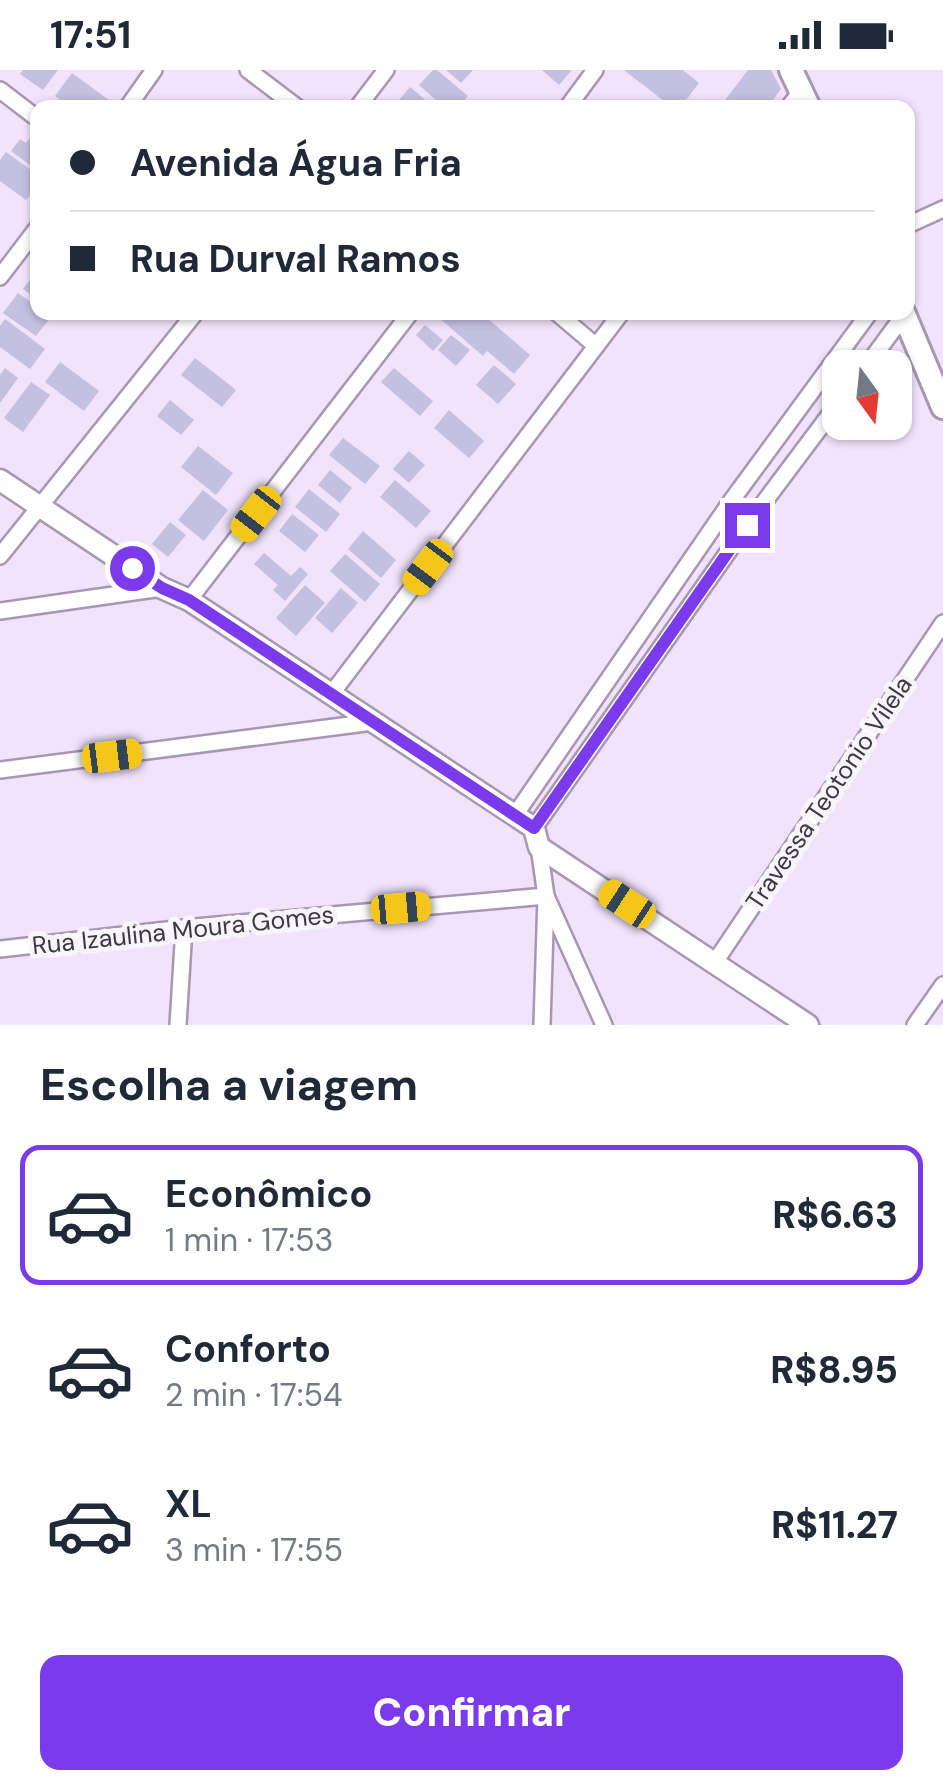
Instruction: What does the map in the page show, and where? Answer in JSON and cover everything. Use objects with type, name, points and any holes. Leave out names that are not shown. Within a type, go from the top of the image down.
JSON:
[{"type":"main road","points":[[907,320],[943,407]]},
{"type":"street","points":[[132,100],[154,70]]},
{"type":"street","points":[[248,70],[287,100]]},
{"type":"street","points":[[363,100],[386,70]]},
{"type":"street","points":[[572,100],[595,70]]},
{"type":"street","points":[[0,90],[30,112]]},
{"type":"street","points":[[915,222],[943,208]]},
{"type":"street","points":[[0,277],[30,238]]},
{"type":"street","points":[[0,556],[190,320]]},
{"type":"street","points":[[189,600],[405,320]]},
{"type":"street","points":[[565,320],[596,346]]},
{"type":"street","points":[[332,693],[616,320]]},
{"type":"street","points":[[515,815],[732,500],[864,320]]},
{"type":"street","points":[[878,350],[900,320]]},
{"type":"street","points":[[542,1025],[546,896],[537,838],[747,525],[822,425]]},
{"type":"street","points":[[0,480],[515,815],[537,838],[808,1025]]},
{"type":"street","points":[[0,611],[162,588]]},
{"type":"street","name":"Travessa Teotonio Vilela","points":[[715,962],[943,623]]},
{"type":"street","points":[[0,770],[373,722]]},
{"type":"street","points":[[546,896],[604,1025]]},
{"type":"street","name":"Rua Izaulina Moura Gomes","points":[[0,949],[184,928],[546,896]]},
{"type":"street","points":[[178,1025],[184,928]]},
{"type":"street","points":[[915,1025],[943,985]]},
{"type":"building","points":[[23,70],[58,70],[43,90],[20,74]]},
{"type":"building","points":[[437,70],[468,96],[465,100],[436,100],[419,85]]},
{"type":"building","points":[[446,70],[473,70],[461,83]]},
{"type":"building","points":[[542,70],[572,70],[559,85]]},
{"type":"building","points":[[624,70],[683,70],[699,83],[686,100],[663,100]]},
{"type":"building","points":[[748,70],[771,70],[781,89],[773,100],[725,100]]},
{"type":"building","points":[[72,73],[109,100],[60,100],[55,96]]},
{"type":"building","points":[[410,87],[425,100],[399,100]]},
{"type":"building","points":[[30,138],[30,165],[11,151],[20,139],[26,143]]},
{"type":"building","points":[[6,152],[30,169],[30,195],[26,200],[0,181],[0,160]]},
{"type":"building","points":[[18,293],[30,301],[30,320],[49,320],[36,336],[3,313]]},
{"type":"building","points":[[5,319],[45,349],[30,369],[0,347],[0,326]]},
{"type":"building","points":[[441,320],[489,320],[530,355],[514,374],[487,351],[483,356]]},
{"type":"building","points":[[425,325],[443,340],[433,351],[416,335]]},
{"type":"building","points":[[451,335],[470,350],[456,366],[438,350]]},
{"type":"building","points":[[195,358],[236,390],[222,407],[181,375]]},
{"type":"building","points":[[60,362],[99,391],[84,411],[45,382]]},
{"type":"building","points":[[494,365],[516,384],[498,404],[476,385]]},
{"type":"building","points":[[5,368],[18,378],[0,403],[0,375]]},
{"type":"building","points":[[394,368],[433,401],[420,416],[381,382]]},
{"type":"building","points":[[31,382],[50,395],[23,432],[4,418]]},
{"type":"building","points":[[170,400],[194,420],[181,435],[157,416]]},
{"type":"building","points":[[449,410],[484,441],[469,458],[434,428]]},
{"type":"building","points":[[343,438],[380,466],[365,484],[329,455]]},
{"type":"building","points":[[198,446],[233,473],[216,495],[181,467]]},
{"type":"building","points":[[409,451],[425,465],[409,483],[393,469]]},
{"type":"building","points":[[330,470],[352,488],[340,503],[318,485]]},
{"type":"building","points":[[395,480],[431,511],[416,528],[380,497]]},
{"type":"building","points":[[309,489],[340,514],[326,532],[295,507]]},
{"type":"building","points":[[203,490],[228,510],[204,541],[178,520]]},
{"type":"building","points":[[292,514],[319,535],[305,552],[279,531]]},
{"type":"building","points":[[170,522],[186,535],[168,557],[152,544]]},
{"type":"building","points":[[363,531],[396,560],[381,578],[348,549]]},
{"type":"building","points":[[264,553],[291,576],[300,567],[308,574],[285,601],[273,590],[278,585],[254,564]]},
{"type":"building","points":[[345,554],[380,584],[365,602],[330,571]]},
{"type":"building","points":[[305,585],[325,603],[296,636],[276,618]]},
{"type":"building","points":[[341,588],[358,603],[332,633],[315,618]]},
{"type":"route","points":[[132,568],[189,600],[534,828],[747,525]]}]
